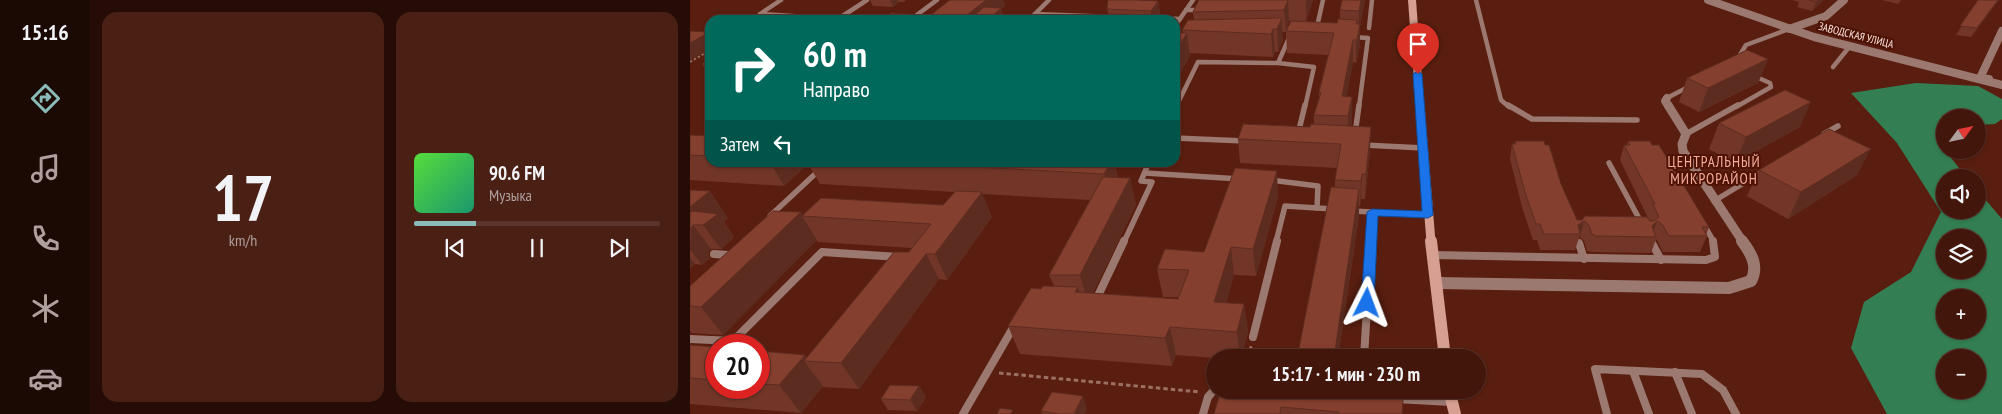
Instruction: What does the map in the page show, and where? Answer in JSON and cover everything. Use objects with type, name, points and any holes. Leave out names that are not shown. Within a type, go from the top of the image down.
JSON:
[{"type":"main road","points":[[1412,0],[1428,215],[1444,349]]},
{"type":"street","name":"ЗАВОДСКАЯ УЛИЦА","points":[[1708,0],[1724,2],[1789,29],[2002,85]]},
{"type":"street","points":[[1789,29],[1826,16],[1844,0]]},
{"type":"street","points":[[2002,31],[1980,78],[2002,81]]},
{"type":"street","points":[[1436,283],[1729,288],[1751,281],[1755,273],[1752,255],[1714,201],[1681,148],[1686,134],[1665,101],[1667,98]]},
{"type":"lane","points":[[776,15],[760,14],[781,0]]},
{"type":"lane","points":[[844,15],[867,0]]},
{"type":"lane","points":[[917,15],[937,0]]},
{"type":"lane","points":[[1035,14],[1049,0]]},
{"type":"lane","points":[[1180,19],[1193,0]]},
{"type":"lane","points":[[1316,35],[1323,0]]},
{"type":"lane","points":[[1369,28],[1372,0]]},
{"type":"lane","points":[[1476,0],[1501,100],[1514,110],[1532,119],[1637,120]]},
{"type":"lane","points":[[1186,10],[1204,10]]},
{"type":"lane","points":[[1035,14],[1064,15]]},
{"type":"lane","points":[[1733,66],[1746,45],[1789,29]]},
{"type":"lane","points":[[1280,37],[1298,36]]},
{"type":"lane","points":[[1307,36],[1324,36]]},
{"type":"lane","points":[[1278,63],[1290,37]]},
{"type":"lane","points":[[1342,37],[1368,38],[1354,145],[1424,148]]},
{"type":"lane","points":[[1833,67],[1850,46]]},
{"type":"lane","points":[[1180,98],[1198,62],[1310,65],[1314,67],[1296,142]]},
{"type":"lane","points":[[1686,134],[1771,88],[1770,83],[1748,73]]},
{"type":"lane","points":[[1667,98],[1692,85]]},
{"type":"lane","points":[[1821,136],[1838,126]]},
{"type":"lane","points":[[1180,138],[1249,141]]},
{"type":"lane","points":[[1609,163],[1645,230],[1634,227]]},
{"type":"lane","points":[[1714,201],[1772,166]]},
{"type":"lane","points":[[764,222],[823,167]]},
{"type":"lane","points":[[1092,309],[1152,182],[1141,181],[1148,167]]},
{"type":"lane","points":[[1145,174],[1251,179]]},
{"type":"lane","points":[[1260,180],[1314,184],[1318,186],[1317,208]]},
{"type":"lane","points":[[1253,337],[1284,206],[1428,215]]},
{"type":"lane","points":[[1364,349],[1372,212]]},
{"type":"lane","points":[[1432,255],[1706,260],[1715,257],[1716,251],[1712,237],[1698,216]]},
{"type":"lane","points":[[1579,243],[1584,259]]},
{"type":"lane","points":[[1652,243],[1661,260]]},
{"type":"lane","points":[[722,262],[736,249]]},
{"type":"lane","points":[[740,334],[822,252],[896,256],[902,261],[896,268]]},
{"type":"lane","points":[[714,254],[728,255]]},
{"type":"lane","points":[[963,414],[1020,317]]},
{"type":"lane","points":[[690,339],[705,340]]},
{"type":"lane","points":[[1607,414],[1595,369],[1702,374],[1714,379],[1724,389],[1736,414]]},
{"type":"lane","points":[[1633,371],[1649,414]]},
{"type":"lane","points":[[1675,372],[1692,414]]},
{"type":"lane","points":[[1203,414],[1210,399]]},
{"type":"lane","points":[[1384,399],[1452,402]]},
{"type":"path","points":[[690,62],[705,53]]},
{"type":"path","points":[[988,372],[1206,390]]},
{"type":"green space","points":[[1916,83],[1978,86],[2002,99],[2002,119],[1995,124],[1986,125],[1986,109],[1936,109],[1936,159],[1952,159],[1960,169],[1936,169],[1936,204],[1897,143],[1851,93]]},
{"type":"green space","points":[[1986,200],[2002,219],[2002,414],[1887,414],[1851,348],[1864,302],[1911,272],[1938,219],[1986,219]]},
{"type":"building","points":[[950,0],[986,0],[967,15],[931,15]]},
{"type":"building","points":[[1108,0],[1158,1],[1151,11],[1107,9]]},
{"type":"building","points":[[1199,0],[1288,0],[1284,10],[1193,12]]},
{"type":"building","points":[[1342,0],[1361,0],[1359,11],[1340,10]]},
{"type":"building","points":[[1978,0],[1998,0],[1977,28],[1960,26]]},
{"type":"building","points":[[984,7],[1001,8],[993,15],[975,15]]},
{"type":"building","points":[[891,13],[911,14],[910,15],[888,15]]},
{"type":"building","points":[[1282,18],[1277,29],[1273,29],[1271,34],[1182,30],[1188,20]]},
{"type":"building","points":[[1338,19],[1357,20],[1356,24],[1360,24],[1357,40],[1353,40],[1342,96],[1352,97],[1348,116],[1314,115],[1321,93],[1319,92],[1334,33],[1286,31],[1291,21],[1337,23]]},
{"type":"building","points":[[690,31],[705,32],[705,35],[690,43]]},
{"type":"building","points":[[1180,33],[1187,33],[1180,45]]},
{"type":"building","points":[[1747,50],[1768,59],[1708,88],[1687,78]]},
{"type":"building","points":[[1785,90],[1811,102],[1746,137],[1719,123]]},
{"type":"building","points":[[1243,124],[1310,127],[1311,124],[1371,127],[1366,174],[1362,174],[1361,181],[1335,180],[1341,144],[1238,139]]},
{"type":"building","points":[[1829,129],[1871,149],[1801,192],[1759,170]]},
{"type":"building","points":[[690,135],[705,136],[705,156],[690,155]]},
{"type":"building","points":[[1515,141],[1544,141],[1545,145],[1549,145],[1561,184],[1577,220],[1582,220],[1585,216],[1647,217],[1650,221],[1654,221],[1659,217],[1653,204],[1655,204],[1624,145],[1630,145],[1628,141],[1650,141],[1652,145],[1659,145],[1709,227],[1702,227],[1707,236],[1669,236],[1662,224],[1657,221],[1652,226],[1656,237],[1596,236],[1592,234],[1589,225],[1584,221],[1578,225],[1580,234],[1544,234],[1540,224],[1536,224],[1525,192],[1512,144],[1516,144]]},
{"type":"building","points":[[977,167],[1108,167],[1104,174]]},
{"type":"building","points":[[1235,168],[1277,171],[1253,249],[1231,247],[1214,302],[1244,304],[1237,332],[1170,327],[1165,338],[1008,326],[1031,288],[1041,289],[1043,286],[1078,287],[1075,292],[1178,299],[1189,270],[1157,269],[1165,249],[1204,252]]},
{"type":"building","points":[[1103,177],[1130,178],[1080,275],[1049,275]]},
{"type":"building","points":[[1331,187],[1359,189],[1335,349],[1299,349]]},
{"type":"building","points":[[690,190],[710,191],[690,207]]},
{"type":"building","points":[[956,191],[982,192],[935,254],[926,254],[841,363],[804,361],[894,252],[909,252],[931,224],[802,216],[821,198],[943,205]]},
{"type":"building","points":[[692,211],[718,214],[703,225],[693,225],[691,229],[692,234],[690,235],[690,213]]},
{"type":"building","points":[[773,211],[801,212],[701,307],[690,306],[690,286]]},
{"type":"building","points":[[690,345],[705,346],[705,379],[690,378]]},
{"type":"building","points":[[770,352],[805,355],[779,385],[770,385]]},
{"type":"building","points":[[890,385],[919,386],[910,400],[881,399]]},
{"type":"building","points":[[1052,392],[1083,396],[1074,414],[1041,411]]},
{"type":"building","points":[[1218,399],[1403,399],[1402,414],[1339,414],[1339,412],[1281,407],[1280,414],[1214,414]]},
{"type":"building","points":[[1000,408],[1013,410],[1010,414],[997,414]]},
{"type":"district","name":"ЦЕНТРАЛЬНЫЙ МИКРОРАЙОН","points":[[1714,170]]},
{"type":"route","points":[[1367,303],[1372,212],[1428,215],[1418,74]]}]
